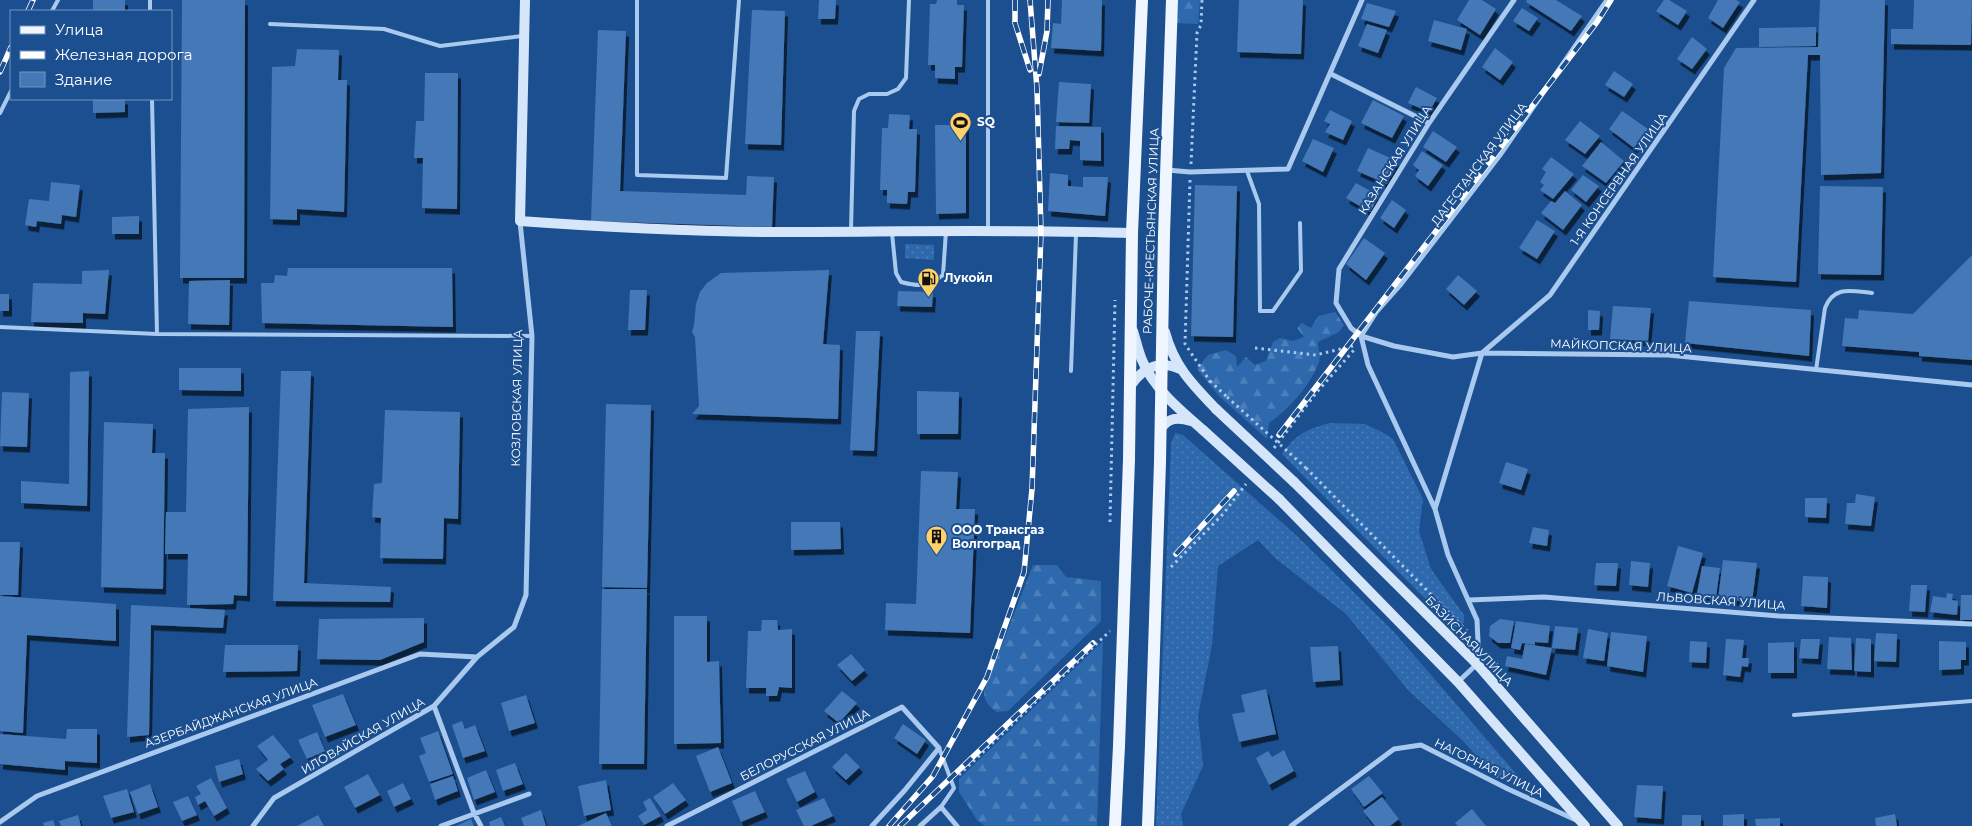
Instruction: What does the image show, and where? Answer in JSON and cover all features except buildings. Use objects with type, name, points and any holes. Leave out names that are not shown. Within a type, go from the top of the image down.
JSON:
[{"type":"main road","name":"РАБОЧЕ-КРЕСТЬЯНСКАЯ УЛИЦА","points":[[1115,826],[1129,459],[1132,233],[1142,0]]},
{"type":"main road","name":"РАБОЧЕ-КРЕСТЬЯНСКАЯ УЛИЦА","points":[[1148,826],[1172,0]]},
{"type":"street","name":"КОЗЛОВСКАЯ УЛИЦА","points":[[478,657],[514,627],[526,595],[532,336],[520,221],[525,0]]},
{"type":"street","points":[[1167,170],[1190,172],[1288,169],[1362,0]]},
{"type":"street","name":"КАЗАНСКАЯ УЛИЦА","points":[[1362,336],[1350,328],[1336,303],[1339,269],[1429,123],[1514,0]]},
{"type":"street","name":"ДАГЕСТАНСКАЯ УЛИЦА","points":[[1362,336],[1377,311],[1401,284],[1500,155],[1607,0]]},
{"type":"street","name":"1-Я КОНСЕРВНАЯ УЛИЦА","points":[[1482,353],[1550,295],[1754,0]]},
{"type":"street","points":[[1331,74],[1429,123]]},
{"type":"street","points":[[520,221],[764,232],[988,231],[1132,233]]},
{"type":"street","name":"БАЗИСНАЯ УЛИЦА","points":[[1162,320],[1169,348],[1180,369],[1216,409],[1294,482],[1477,664],[1618,826]]},
{"type":"street","points":[[1132,327],[1142,361],[1160,388],[1192,421],[1280,498],[1458,682],[1583,824]]},
{"type":"street","points":[[1362,336],[1368,365],[1435,509],[1448,555],[1477,620],[1477,664],[1458,682]]},
{"type":"street","name":"МАЙКОПСКАЯ УЛИЦА","points":[[1362,336],[1394,346],[1452,357],[1482,353],[1668,355],[1972,385]]},
{"type":"street","points":[[1435,509],[1482,353]]},
{"type":"street","points":[[1131,385],[1135,379],[1147,370],[1161,364],[1180,369]]},
{"type":"street","points":[[1160,430],[1170,420],[1176,418],[1192,421]]},
{"type":"street","name":"ЛЬВОВСКАЯ УЛИЦА","points":[[1469,600],[1544,597],[1779,616],[1972,624]]},
{"type":"street","name":"АЗЕРБАЙДЖАНСКАЯ УЛИЦА","points":[[0,822],[37,796],[420,654],[478,657]]},
{"type":"street","name":"ИЛОВАЙСКАЯ УЛИЦА","points":[[253,826],[274,798],[434,706],[478,657]]},
{"type":"street","points":[[434,706],[481,826]]},
{"type":"street","name":"БЕЛОРУССКАЯ УЛИЦА","points":[[667,826],[902,707],[939,748]]},
{"type":"street","name":"НАГОРНАЯ УЛИЦА","points":[[1291,826],[1394,749],[1421,745],[1583,824]]},
{"type":"street","points":[[872,826],[905,790],[939,748]]},
{"type":"street","points":[[441,826],[474,812],[529,794]]},
{"type":"street","points":[[920,826],[941,808],[957,826]]},
{"type":"lane","points":[[637,0],[637,175],[726,178],[739,0]]},
{"type":"lane","points":[[851,231],[854,111],[859,99],[869,94],[887,94],[898,89],[906,78],[909,0]]},
{"type":"lane","points":[[988,0],[988,231]]},
{"type":"lane","points":[[270,24],[384,29],[440,46],[524,36]]},
{"type":"lane","points":[[0,113],[10,93]]},
{"type":"lane","points":[[152,100],[156,334]]},
{"type":"lane","points":[[1247,171],[1259,204],[1260,311],[1273,311],[1301,271],[1300,223]]},
{"type":"lane","points":[[892,231],[896,273],[901,282],[914,286],[932,285],[943,275],[946,231]]},
{"type":"lane","points":[[1071,371],[1076,232]]},
{"type":"lane","points":[[1816,370],[1824,308],[1828,300],[1836,292],[1872,293]]},
{"type":"lane","points":[[0,327],[156,334],[532,336]]},
{"type":"lane","points":[[1794,715],[1972,701]]},
{"type":"lane","points":[[939,748],[954,788],[941,808]]},
{"type":"path","points":[[1255,348],[1316,354],[1358,346],[1362,336]]},
{"type":"path","points":[[1210,380],[1306,468]]},
{"type":"green space","points":[[1176,0],[1200,0],[1198,24],[1174,23]]},
{"type":"green space","points":[[905,244],[934,245],[934,260],[905,258]]},
{"type":"green space","points":[[1335,312],[1344,325],[1339,332],[1318,342],[1320,360],[1315,371],[1298,396],[1269,423],[1267,439],[1219,396],[1197,369],[1208,355],[1226,350],[1236,356],[1237,367],[1246,357],[1255,365],[1266,361],[1273,342],[1280,338],[1293,341],[1304,337],[1297,328],[1302,323],[1311,328],[1318,316]]},
{"type":"green space","points":[[1330,423],[1365,424],[1393,439],[1423,499],[1419,531],[1431,569],[1464,615],[1464,621],[1460,627],[1453,627],[1282,454],[1303,433]]},
{"type":"green space","points":[[1175,433],[1183,435],[1297,536],[1394,632],[1525,784],[1497,778],[1462,740],[1408,690],[1346,614],[1275,558],[1258,540],[1218,566],[1212,645],[1198,716],[1203,766],[1181,814],[1183,826],[1156,826],[1171,444]]},
{"type":"green space","points":[[1033,565],[1057,565],[1066,577],[1101,581],[1101,621],[1008,711],[997,712],[988,703],[984,691]]},
{"type":"green space","points":[[1103,641],[1097,826],[985,826],[977,820],[959,792],[959,779]]},
{"type":"railway","points":[[28,10],[33,0]]},
{"type":"railway","points":[[1015,0],[1015,23],[1030,70]]},
{"type":"railway","points":[[889,826],[933,776],[987,677],[1024,572],[1032,489],[1041,232],[1037,89],[1030,0]]},
{"type":"railway","points":[[1039,74],[1047,31],[1048,0]]},
{"type":"railway","points":[[1279,435],[1597,22],[1611,0]]},
{"type":"railway","points":[[0,72],[10,49]]},
{"type":"railway","points":[[1176,554],[1234,491]]},
{"type":"railway","points":[[900,826],[1093,643]]},
{"type":"place","name":"SQ","points":[[961,141]]},
{"type":"place","name":"Лукойл","points":[[928,297]]},
{"type":"place","name":"ООО Трансгаз Волгоград","points":[[936,556]]}]
